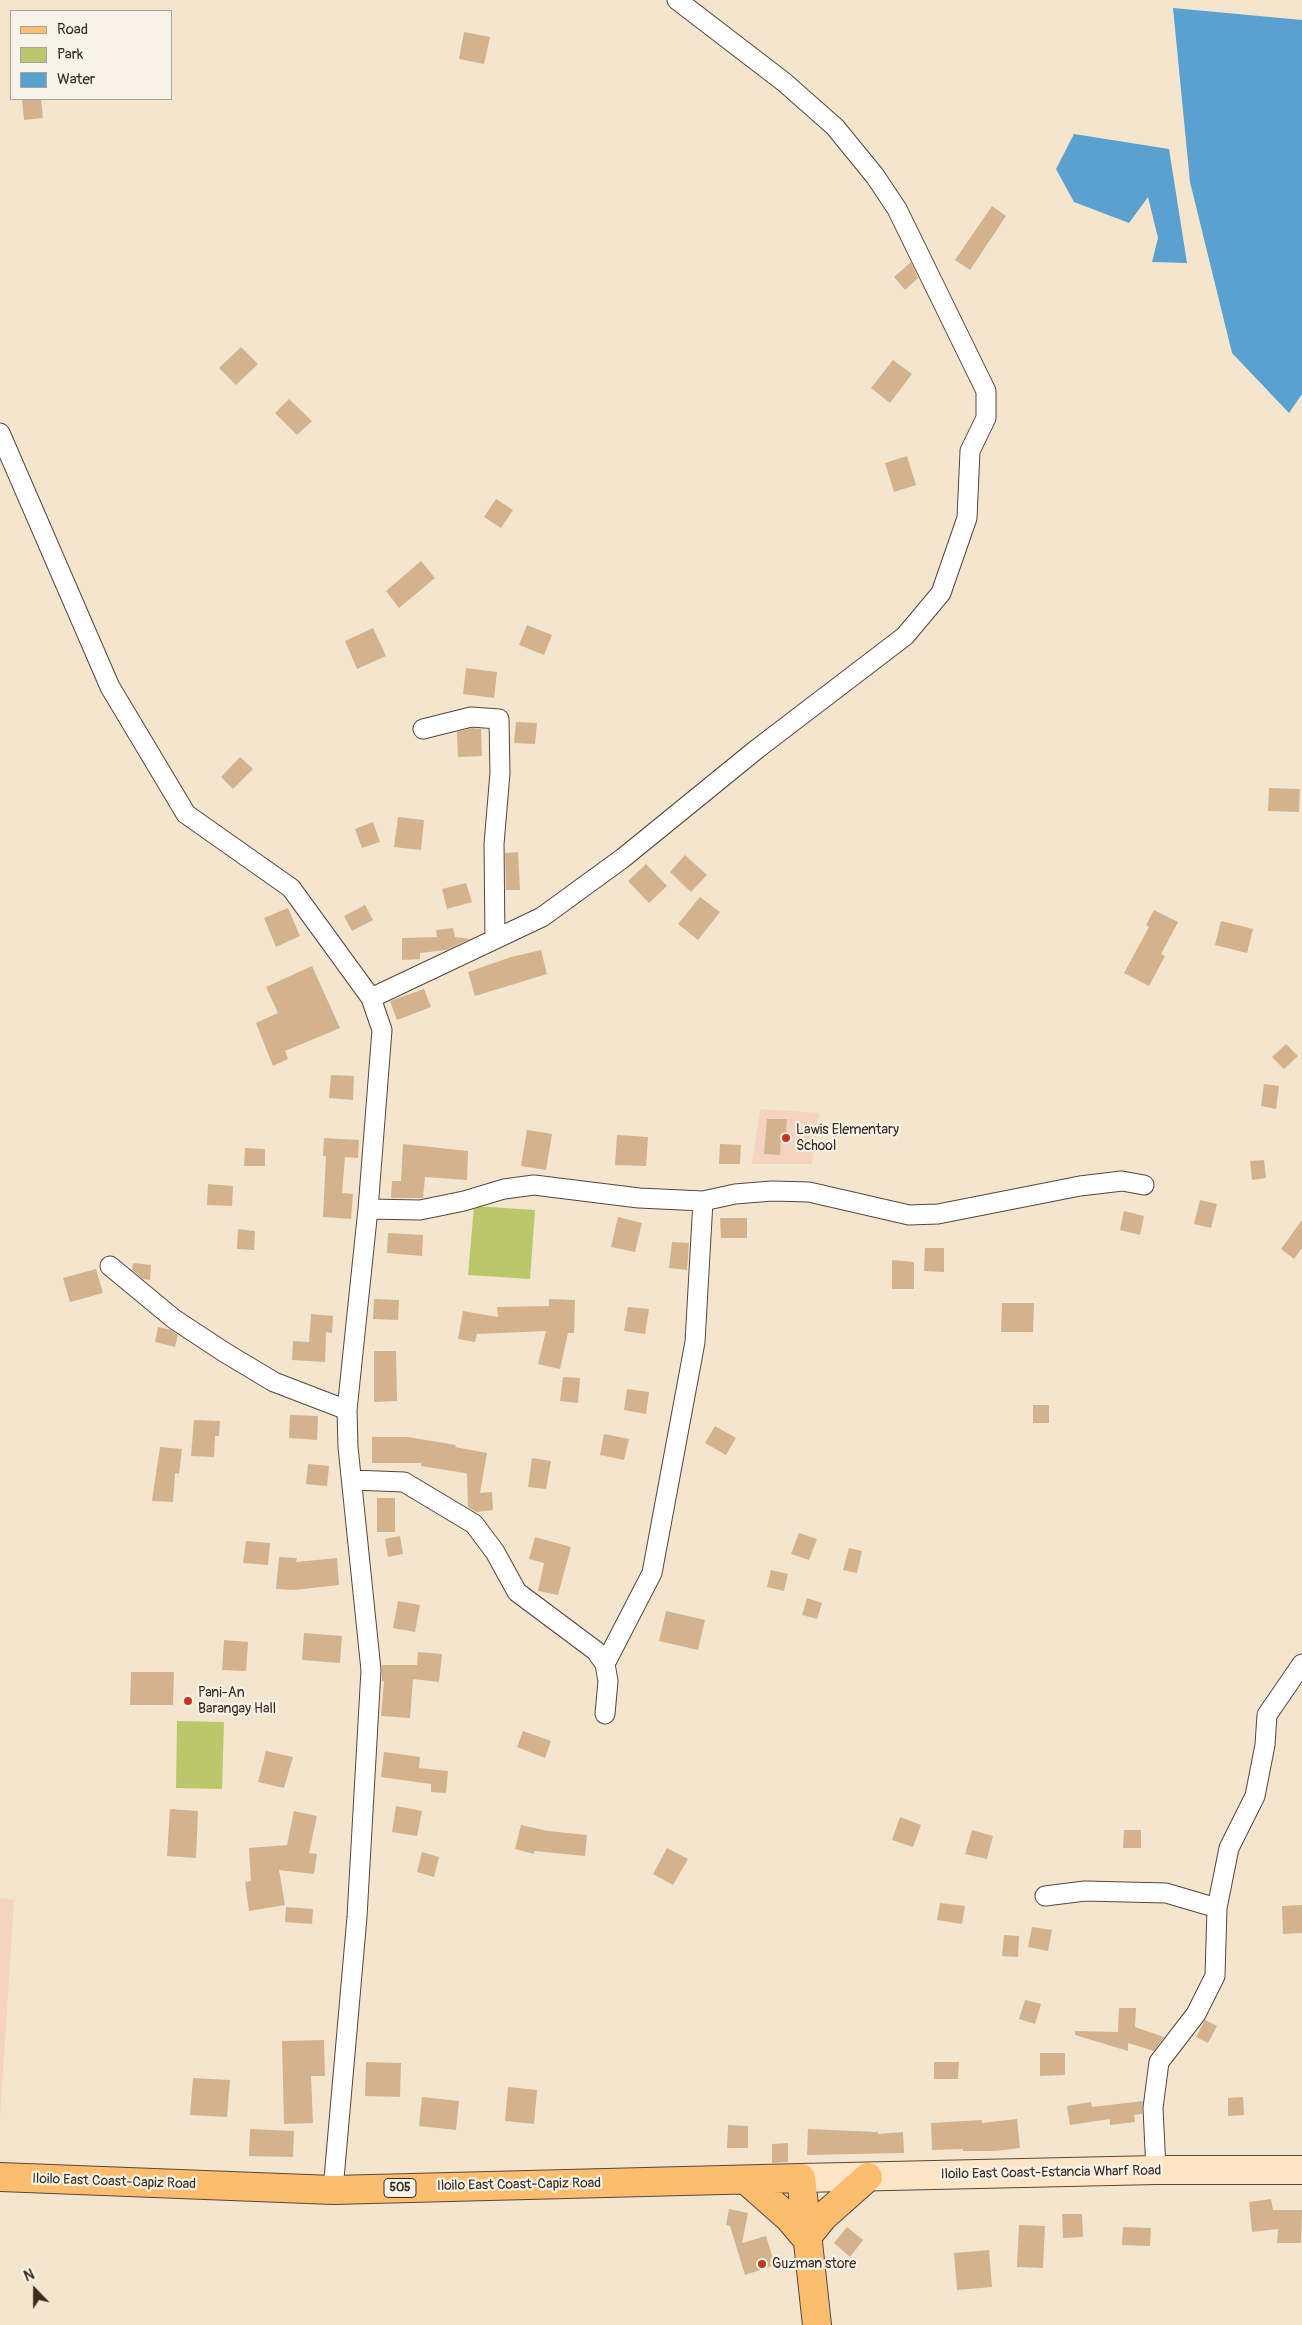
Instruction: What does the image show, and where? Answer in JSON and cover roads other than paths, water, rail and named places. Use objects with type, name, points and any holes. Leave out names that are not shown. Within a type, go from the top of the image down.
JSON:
[{"type":"main road","name":"Iloilo East Coast-Estancia Wharf Road","points":[[801,2178],[1156,2170],[1302,2170]]},
{"type":"main road","name":"Iloilo East Coast-Capiz Road","points":[[0,2177],[333,2190],[801,2178]]},
{"type":"main road","points":[[806,2238],[824,2216],[868,2177]]},
{"type":"main road","points":[[801,2178],[806,2238],[817,2325]]},
{"type":"main road","points":[[746,2180],[789,2218],[806,2238]]},
{"type":"street","points":[[370,998],[542,917],[623,858],[756,749],[905,636],[941,593],[967,518],[970,451],[986,418],[986,391],[897,209],[875,176],[835,127],[784,82],[677,0]]},
{"type":"street","points":[[0,433],[110,687],[186,814],[291,888],[370,998],[382,1030],[368,1209],[347,1410],[371,1670],[357,1917],[333,2190]]},
{"type":"street","points":[[423,729],[471,717],[499,719],[500,773],[494,844],[495,939]]},
{"type":"street","points":[[368,1209],[420,1210],[464,1201],[504,1189],[534,1185],[639,1198],[703,1201],[735,1194],[772,1191],[809,1192],[909,1215],[989,1205],[1080,1186],[1122,1181],[1144,1185]]},
{"type":"street","points":[[604,1664],[652,1573],[695,1342],[703,1201]]},
{"type":"street","points":[[110,1266],[174,1319],[274,1382],[347,1410]]},
{"type":"street","points":[[352,1480],[404,1482],[474,1524],[495,1552],[517,1592],[596,1651],[604,1664],[608,1680],[605,1714]]},
{"type":"street","points":[[1156,2170],[1153,2108],[1159,2062],[1196,2014],[1215,1976],[1217,1908],[1229,1848],[1255,1796],[1266,1745],[1267,1715],[1302,1664]]},
{"type":"street","points":[[1045,1896],[1085,1891],[1166,1893],[1217,1908]]},
{"type":"water","points":[[1173,8],[1302,20],[1302,394],[1289,413],[1232,353],[1190,182]]},
{"type":"water","points":[[1074,134],[1169,149],[1187,263],[1152,262],[1158,238],[1148,197],[1129,223],[1074,202],[1056,169]]},
{"type":"place","name":"Lawis Elementary School","points":[[786,1138]]},
{"type":"place","name":"Pani-An Barangay Hall","points":[[188,1701]]},
{"type":"place","name":"Guzman store","points":[[762,2264]]}]
